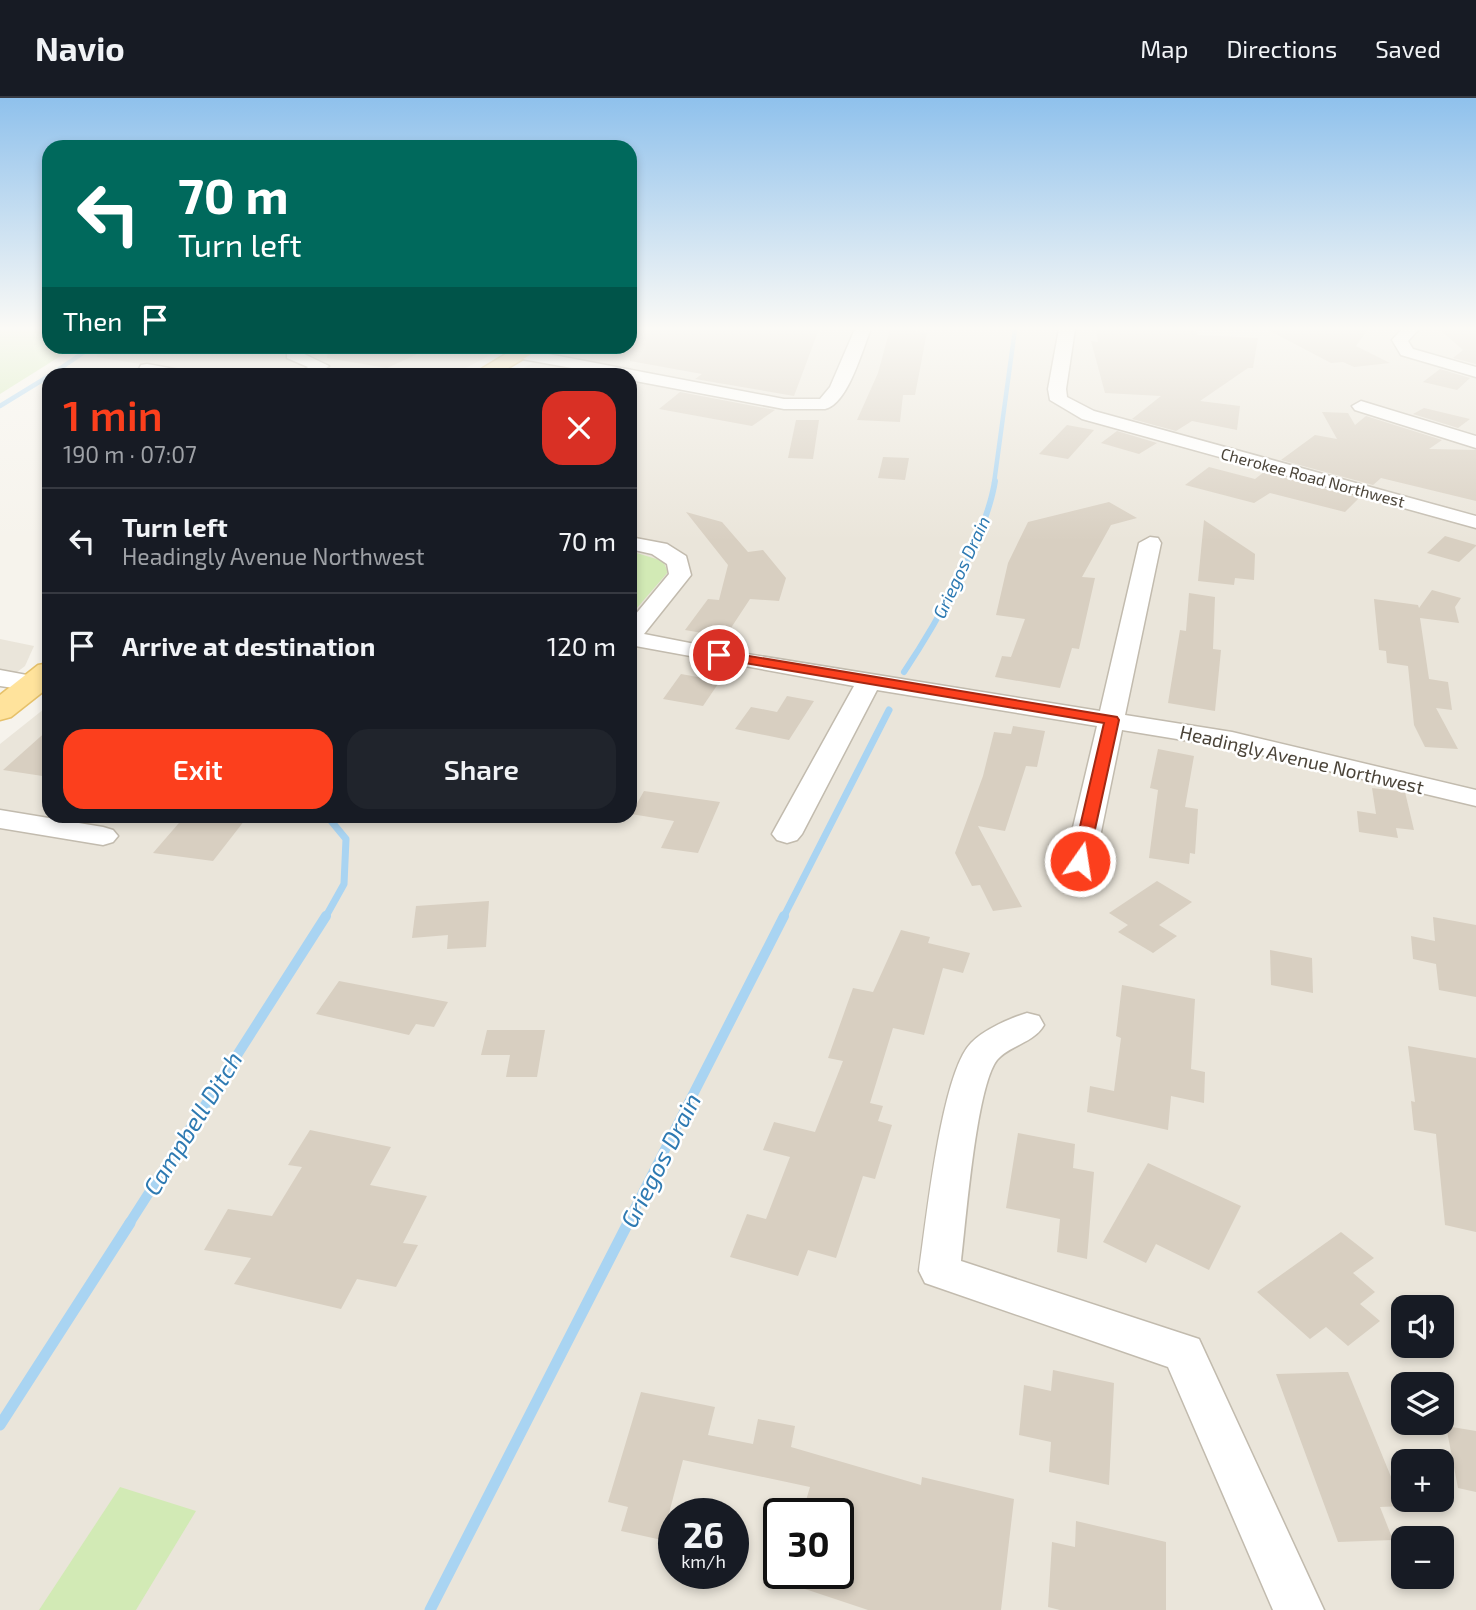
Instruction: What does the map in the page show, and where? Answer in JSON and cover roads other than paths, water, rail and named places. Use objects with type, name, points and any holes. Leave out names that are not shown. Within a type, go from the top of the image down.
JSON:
[{"type":"main road","points":[[0,710],[42,677]]},
{"type":"street","points":[[760,400],[784,404],[825,404],[829,400]]},
{"type":"street","name":"Cherokee Road Northwest","points":[[1059,400],[1088,415],[1476,522]]},
{"type":"street","points":[[1362,406],[1476,442]]},
{"type":"street","points":[[1080,861],[1150,543]]},
{"type":"street","name":"Headingly Avenue Northwest","points":[[637,545],[659,550],[678,561],[680,575],[637,628]]},
{"type":"street","name":"Headingly Avenue Northwest","points":[[637,638],[741,660],[1232,740],[1476,798]]},
{"type":"street","points":[[0,678],[42,677]]},
{"type":"street","points":[[787,834],[870,680]]},
{"type":"street","points":[[0,819],[103,836]]},
{"type":"street","points":[[1027,1025],[983,1052],[964,1099],[939,1270],[1184,1353],[1298,1610]]},
{"type":"waterway","points":[[0,406],[11,400]]},
{"type":"waterway","name":"Griegos Drain","points":[[994,483],[1005,400]]},
{"type":"waterway","name":"Griegos Drain","points":[[904,672],[971,553],[990,503],[995,481]]},
{"type":"waterway","name":"Griegos Drain","points":[[783,918],[889,710]]},
{"type":"waterway","name":"Campbell Ditch","points":[[325,918],[344,884],[346,839],[333,823]]},
{"type":"waterway","name":"Campbell Ditch","points":[[129,1224],[326,916]]},
{"type":"waterway","name":"Griegos Drain","points":[[627,1224],[784,916]]},
{"type":"waterway","name":"Campbell Ditch","points":[[0,1425],[130,1223]]},
{"type":"waterway","name":"Griegos Drain","points":[[430,1610],[628,1223]]}]
